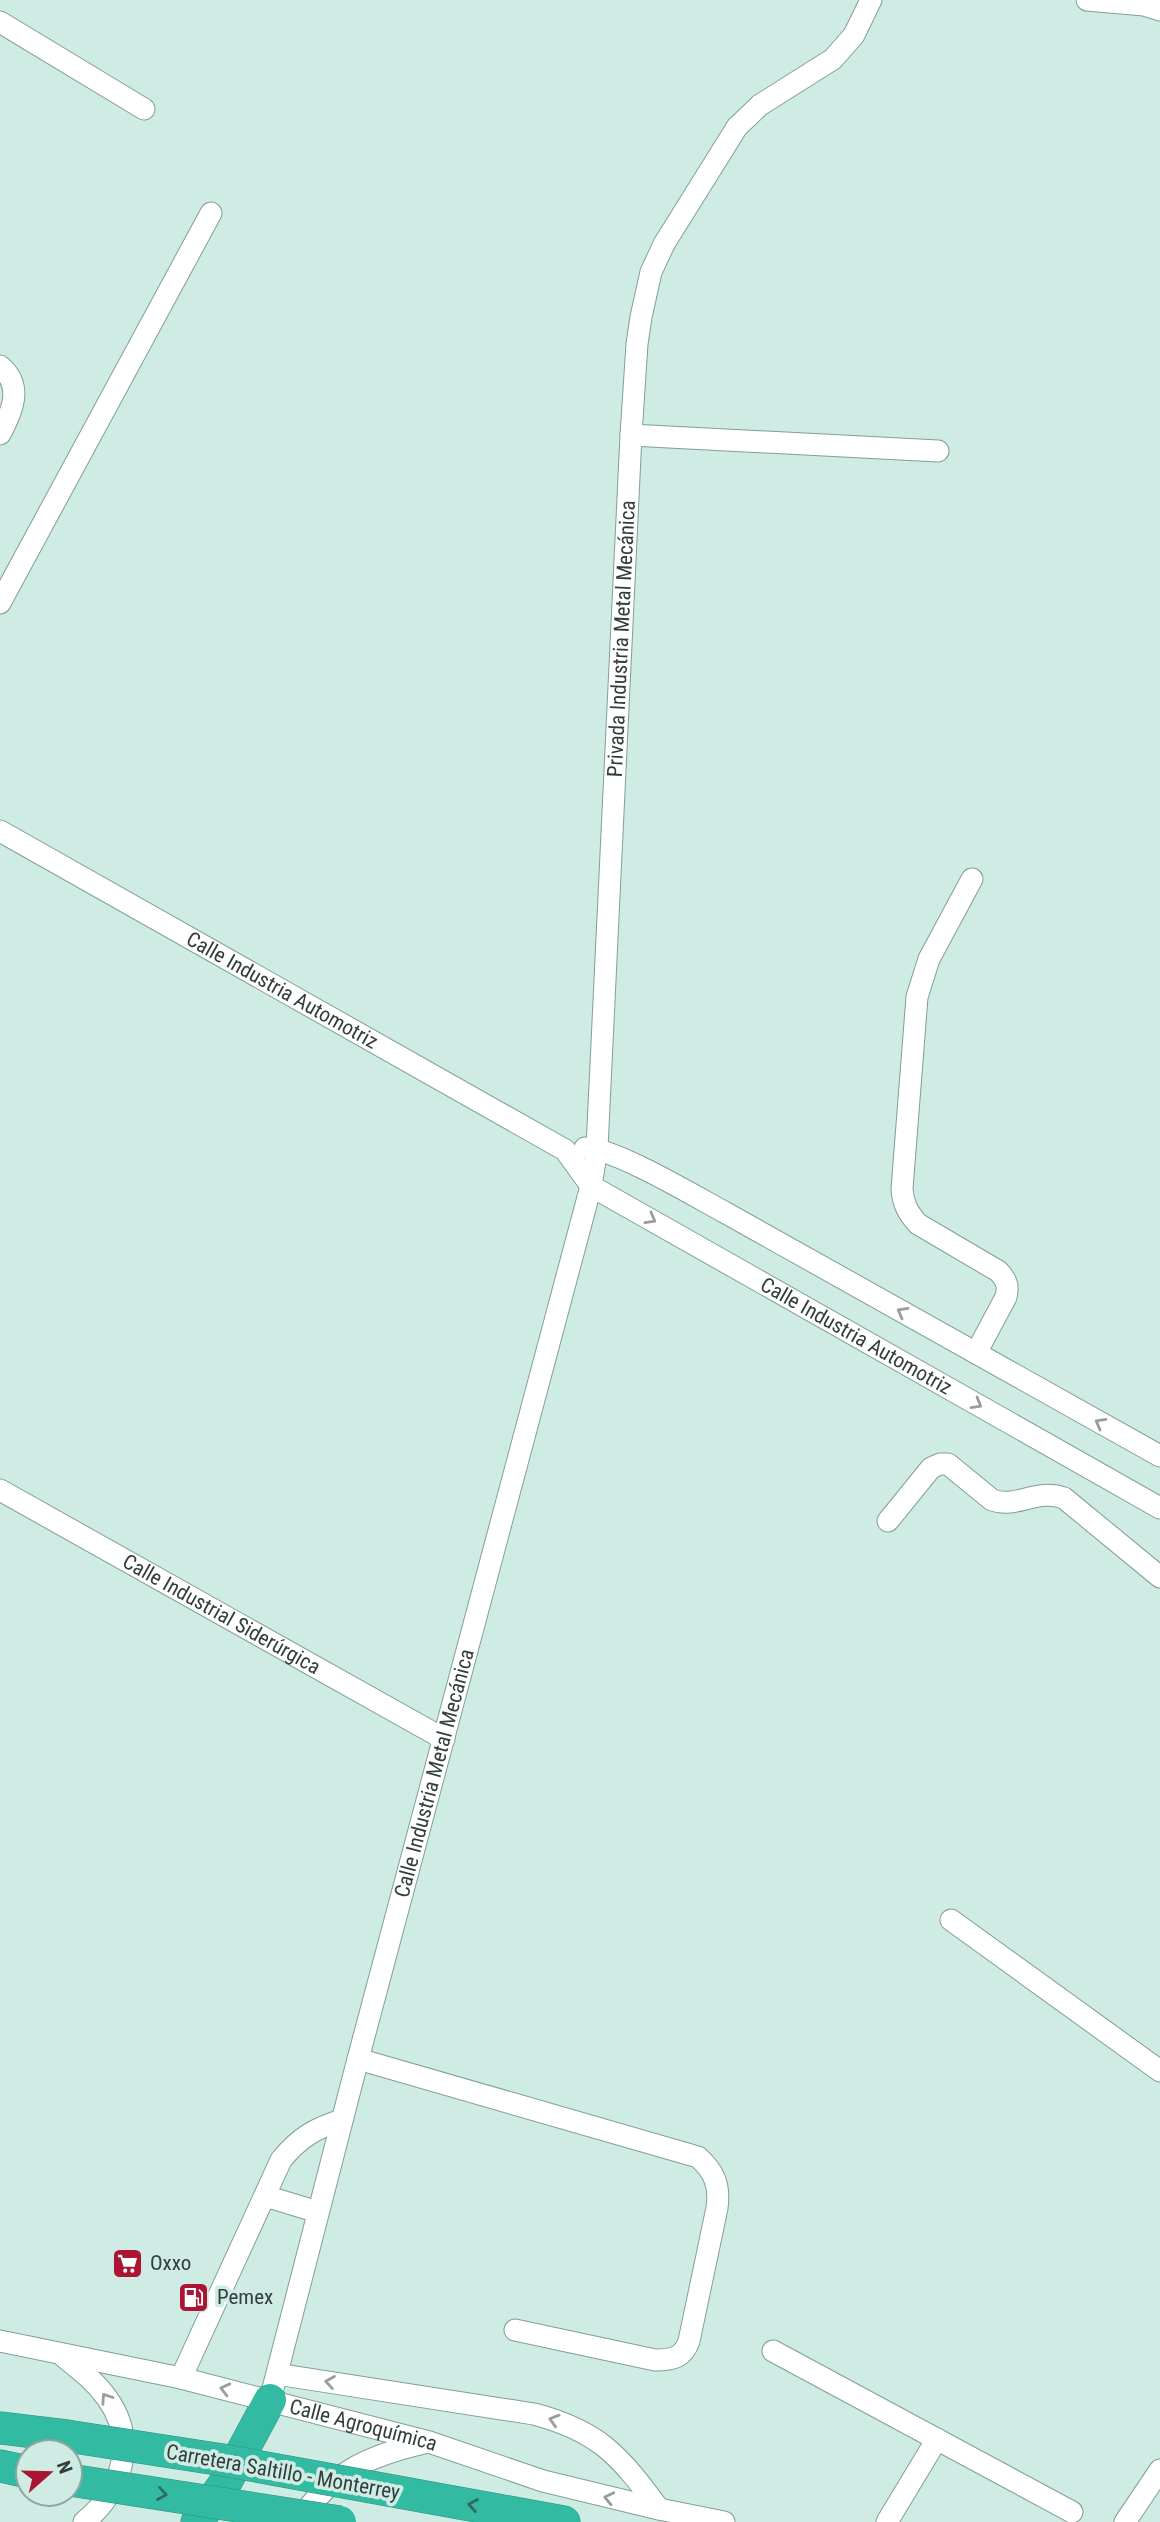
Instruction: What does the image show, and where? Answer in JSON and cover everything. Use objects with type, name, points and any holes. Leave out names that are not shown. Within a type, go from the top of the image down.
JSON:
[{"type":"highway","points":[[197,2522],[227,2480],[273,2387]]},
{"type":"highway","name":"Carretera Saltillo - Monterrey","points":[[0,2428],[223,2460],[564,2522]]},
{"type":"highway","name":"Carretera Saltillo - Monterrey","points":[[84,2482],[340,2522]]},
{"type":"street","name":"Privada Industria Metal Mecánica","points":[[597,1148],[636,344],[651,272],[664,244],[737,127],[760,105],[833,59],[854,35],[872,0]]},
{"type":"street","points":[[1087,0],[1144,5],[1160,10]]},
{"type":"street","points":[[0,22],[144,109]]},
{"type":"street","points":[[0,603],[211,213]]},
{"type":"street","points":[[0,366],[12,381],[15,392],[11,414],[0,434]]},
{"type":"street","points":[[631,435],[938,451]]},
{"type":"street","name":"Calle Industria Automotriz","points":[[0,831],[565,1150],[591,1186],[1160,1508]]},
{"type":"street","points":[[972,879],[933,949],[919,989],[902,1189],[908,1213],[918,1224],[998,1271],[1005,1278],[1008,1288],[1006,1297],[976,1353]]},
{"type":"street","name":"Calle Industria Automotriz","points":[[565,1150],[597,1148],[655,1175],[1160,1456]]},
{"type":"street","name":"Calle Industria Metal Mecánica","points":[[273,2387],[358,2059],[578,1245],[597,1148]]},
{"type":"street","points":[[888,1521],[931,1468],[948,1464],[992,1500],[1000,1503],[1044,1494],[1064,1498],[1160,1577]]},
{"type":"street","name":"Calle Industrial Siderúrgica","points":[[0,1490],[444,1740]]},
{"type":"street","points":[[951,1920],[1160,2071]]},
{"type":"street","points":[[358,2059],[698,2157],[709,2167],[717,2180],[717,2208],[689,2341],[687,2349],[679,2357],[656,2360],[515,2330]]},
{"type":"street","points":[[181,2378],[281,2160],[294,2144],[319,2127],[342,2120]]},
{"type":"street","points":[[265,2196],[318,2212]]},
{"type":"street","name":"Calle Agroquímica","points":[[0,2341],[181,2378],[273,2387],[543,2481],[724,2522]]},
{"type":"street","points":[[773,2351],[1072,2512]]},
{"type":"street","points":[[61,2354],[96,2384],[109,2400],[123,2435],[120,2474],[100,2509],[84,2522]]},
{"type":"street","points":[[273,2387],[534,2414],[561,2421],[586,2433],[611,2450],[633,2473],[659,2509]]},
{"type":"street","points":[[887,2522],[937,2439]]},
{"type":"street","points":[[298,2522],[314,2498],[339,2477],[393,2450],[429,2442]]},
{"type":"street","points":[[1125,2522],[1160,2470]]},
{"type":"place","name":"Oxxo","points":[[127,2263]]},
{"type":"place","name":"Pemex","points":[[194,2297]]}]
